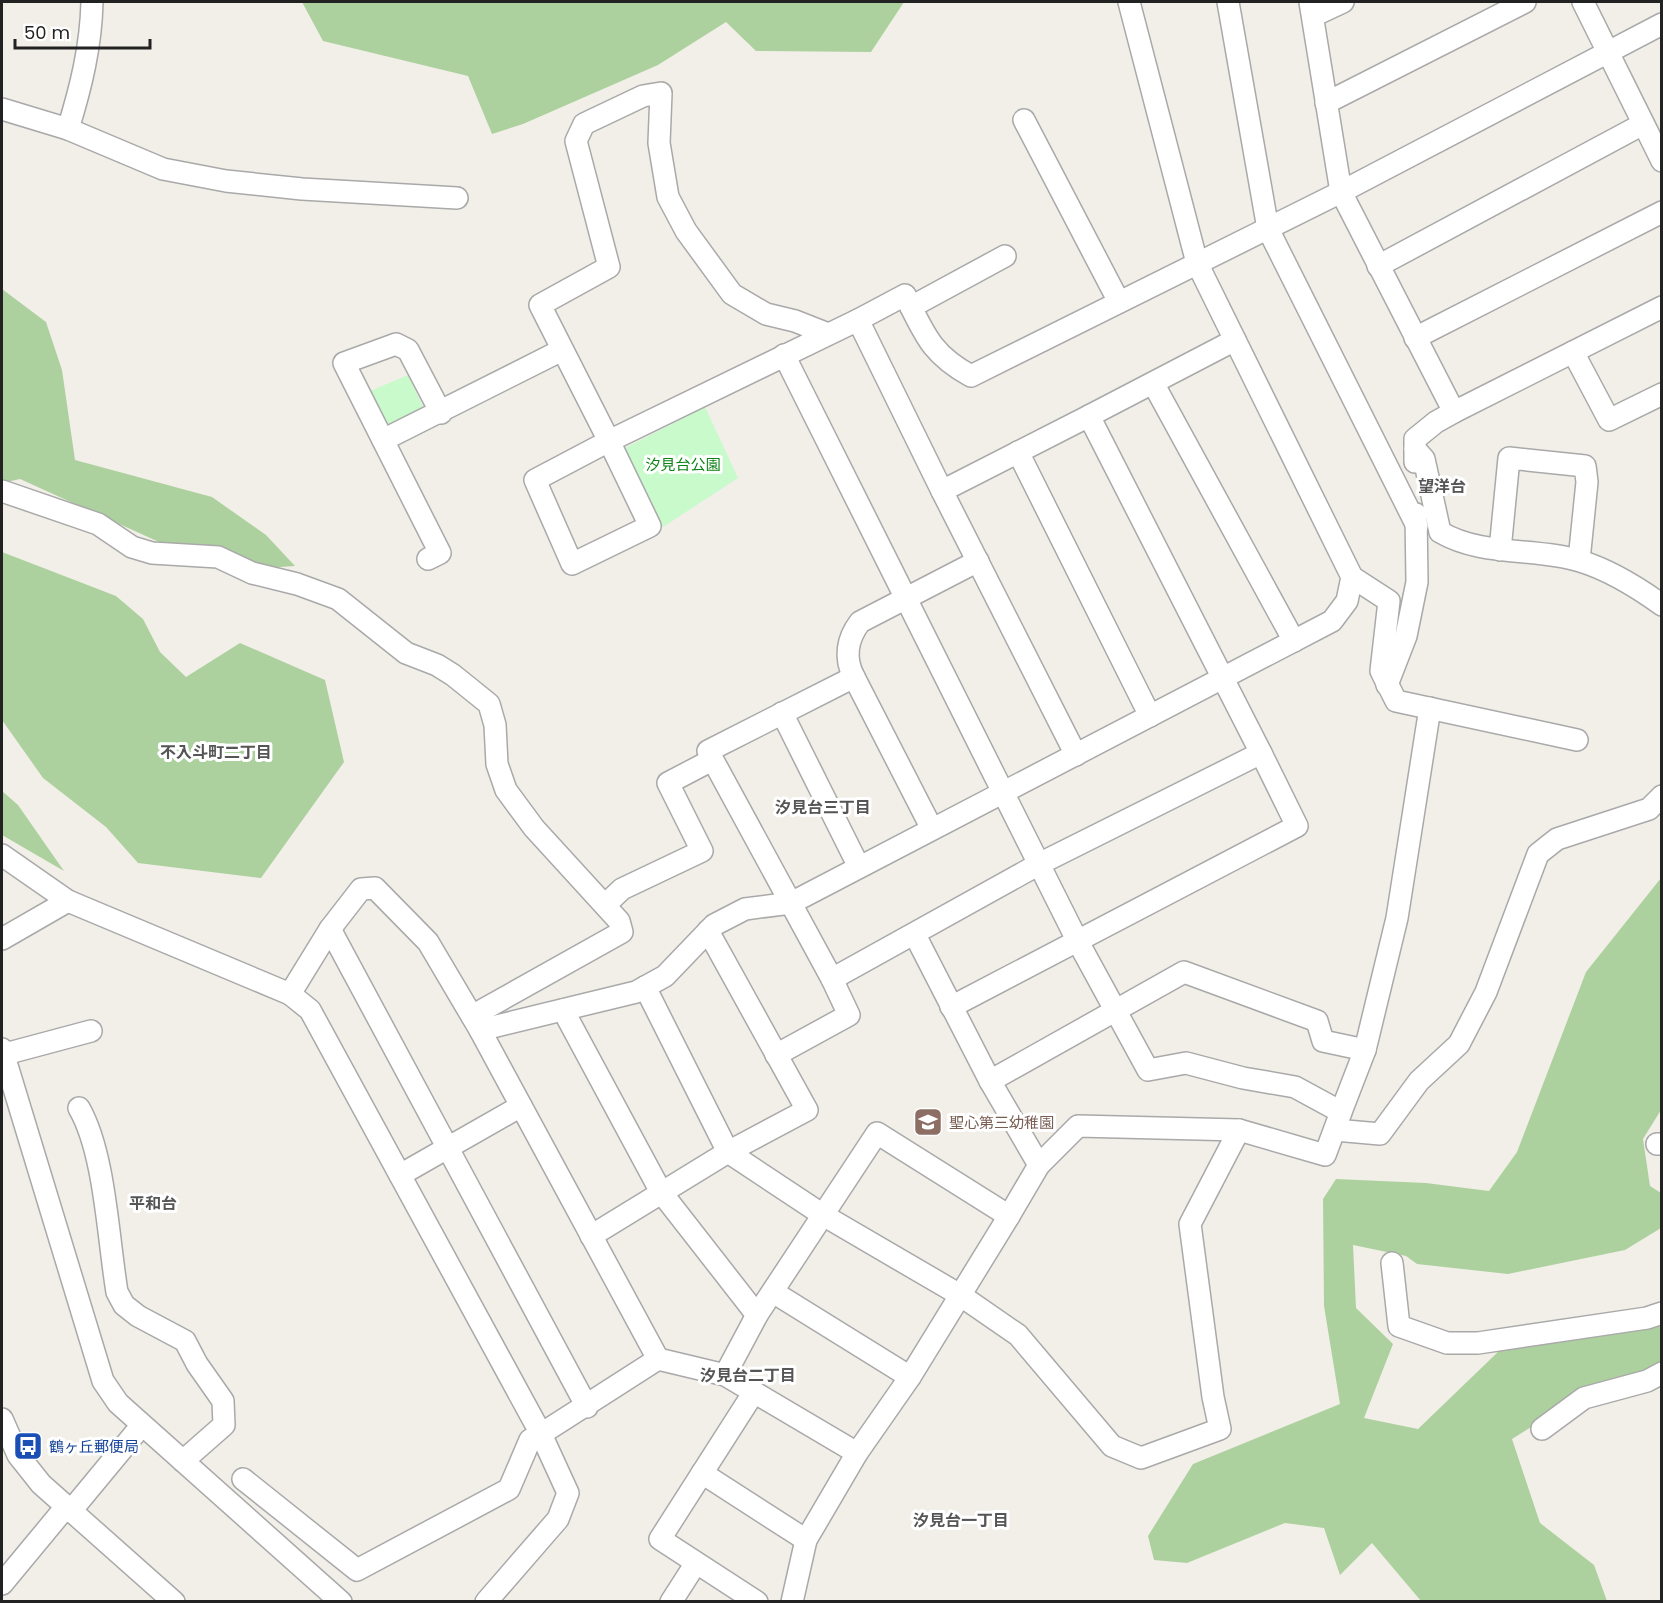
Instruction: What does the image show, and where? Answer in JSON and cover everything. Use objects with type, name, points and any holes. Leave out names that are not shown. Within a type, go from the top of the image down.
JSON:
[{"type":"street","points":[[68,129],[83,78],[91,32],[92,2]]},
{"type":"street","points":[[1129,2],[1197,263],[1352,577],[1389,601],[1382,671],[1387,686],[1396,701],[1577,741]]},
{"type":"street","points":[[1228,2],[1268,228],[1417,526]]},
{"type":"street","points":[[1343,2],[1312,9],[1341,192],[1454,412]]},
{"type":"street","points":[[1326,103],[1525,2]]},
{"type":"street","points":[[1583,2],[1662,161]]},
{"type":"street","points":[[828,334],[795,321],[766,314],[732,294],[686,231],[668,197],[658,143],[661,93],[643,96],[584,124],[576,141],[609,267],[540,305],[609,441],[650,526],[572,564],[535,480],[609,441],[858,320],[905,295],[931,346],[951,365],[971,376],[1341,192],[1662,24]]},
{"type":"street","points":[[2,109],[68,129],[163,168],[226,181],[302,189],[457,198]]},
{"type":"street","points":[[1024,120],[1119,302]]},
{"type":"street","points":[[1378,266],[1643,124]]},
{"type":"street","points":[[1416,338],[1662,212]]},
{"type":"street","points":[[911,307],[1005,256]]},
{"type":"street","points":[[1387,686],[1406,636],[1417,582],[1415,439],[1436,422],[1454,412],[1662,307]]},
{"type":"street","points":[[858,320],[1076,754]]},
{"type":"street","points":[[942,490],[1235,340]]},
{"type":"street","points":[[428,560],[440,553],[344,363],[396,344],[408,350],[441,412]]},
{"type":"street","points":[[383,440],[562,350]]},
{"type":"street","points":[[1573,352],[1609,420],[1662,393]]},
{"type":"street","points":[[784,356],[1041,863],[1077,940],[1148,1070],[1186,1063],[1243,1078],[1295,1087],[1338,1121],[1380,1134],[1419,1081],[1460,1044],[1486,992],[1538,854],[1557,839],[1649,809],[1662,796]]},
{"type":"street","points":[[1153,383],[1294,641]]},
{"type":"street","points":[[951,1007],[1297,826],[1089,416]]},
{"type":"street","points":[[1415,449],[1424,459],[1440,532],[1460,544],[1579,560],[1636,585],[1662,605]]},
{"type":"street","points":[[1018,452],[1150,716]]},
{"type":"street","points":[[1500,550],[1509,458],[1585,466],[1587,482],[1579,560]]},
{"type":"street","points":[[2,491],[98,524],[132,547],[152,553],[218,557],[252,573],[297,584],[338,599],[406,653],[437,665],[489,704],[495,725],[497,764],[506,790],[534,828],[619,921],[622,932],[476,1023]]},
{"type":"street","points":[[932,829],[848,665],[852,632],[860,622],[978,561]]},
{"type":"street","points":[[476,1023],[563,1010],[636,992],[664,976],[714,925],[745,909],[791,903],[1332,621],[1347,602],[1352,577]]},
{"type":"street","points":[[776,1055],[849,1015],[832,979],[708,751],[854,677]]},
{"type":"street","points":[[792,1602],[806,1540],[857,1453],[910,1377],[1038,1165],[1078,1126],[1239,1130],[1325,1155],[1365,1050],[1397,918],[1430,708]]},
{"type":"street","points":[[782,712],[859,867]]},
{"type":"street","points":[[832,979],[915,935],[1041,863],[1261,753]]},
{"type":"street","points":[[605,905],[622,889],[702,851],[668,783],[712,760]]},
{"type":"street","points":[[2,855],[68,901],[290,994],[310,1010],[541,1434],[568,1493],[558,1519],[486,1602]]},
{"type":"street","points":[[290,994],[330,929],[361,889],[375,888],[428,942],[476,1023],[658,1359]]},
{"type":"street","points":[[2,939],[68,901]]},
{"type":"street","points":[[330,929],[586,1407]]},
{"type":"street","points":[[591,1236],[728,1152],[807,1110],[708,931]]},
{"type":"street","points":[[915,935],[990,1081],[1038,1165]]},
{"type":"street","points":[[990,1081],[1184,972],[1317,1021],[1323,1041],[1365,1050]]},
{"type":"street","points":[[645,987],[728,1152],[823,1215],[960,1295],[1018,1335],[1112,1446],[1141,1458],[1220,1429],[1213,1397],[1190,1224],[1239,1130]]},
{"type":"street","points":[[563,1010],[661,1192],[757,1315]]},
{"type":"street","points":[[91,1031],[3,1052],[103,1381],[118,1403],[340,1602]]},
{"type":"street","points":[[400,1175],[521,1106]]},
{"type":"street","points":[[79,1108],[89,1126],[98,1161],[117,1292],[124,1305],[138,1316],[185,1341],[197,1364],[223,1401],[224,1425],[183,1461]]},
{"type":"street","points":[[725,1375],[757,1315],[877,1133],[1009,1216]]},
{"type":"street","points":[[1392,1263],[1399,1326],[1447,1342],[1478,1342],[1647,1318],[1662,1313]]},
{"type":"street","points":[[773,1292],[910,1377]]},
{"type":"street","points":[[243,1479],[357,1570],[509,1489],[530,1440],[586,1407],[658,1359],[725,1375],[857,1453]]},
{"type":"street","points":[[1542,1430],[1584,1398],[1647,1381],[1662,1373]]},
{"type":"street","points":[[754,1392],[660,1539],[757,1602]]},
{"type":"street","points":[[2,1419],[18,1455],[41,1484],[174,1602]]},
{"type":"street","points":[[2,1584],[142,1425]]},
{"type":"street","points":[[702,1473],[806,1540]]},
{"type":"street","points":[[672,1602],[696,1563]]},
{"type":"green space","points":[[302,2],[904,2],[871,52],[756,51],[726,22],[658,65],[523,124],[492,134],[468,76],[323,41]]},
{"type":"green space","points":[[2,289],[46,322],[62,370],[75,460],[212,497],[266,535],[295,566],[223,571],[20,479],[2,483]]},
{"type":"green space","points":[[408,375],[426,413],[388,431],[370,391]]},
{"type":"green space","name":"汐見台公園","points":[[705,407],[738,478],[663,527],[623,449]]},
{"type":"green space","points":[[2,552],[116,596],[143,619],[160,652],[186,677],[240,643],[325,680],[344,762],[261,878],[138,863],[106,827],[43,778],[2,720]]},
{"type":"green space","points":[[2,791],[18,805],[64,871],[2,835]]},
{"type":"green space","points":[[1661,878],[1661,1110],[1643,1139],[1650,1186],[1661,1193],[1661,1228],[1625,1250],[1508,1274],[1417,1264],[1406,1256],[1353,1245],[1356,1308],[1393,1344],[1364,1418],[1418,1429],[1500,1350],[1661,1322],[1661,1367],[1591,1389],[1512,1439],[1540,1523],[1594,1565],[1607,1601],[1421,1601],[1372,1543],[1340,1575],[1324,1528],[1285,1523],[1187,1563],[1154,1560],[1148,1536],[1193,1464],[1340,1404],[1324,1306],[1323,1199],[1336,1179],[1426,1183],[1489,1191],[1517,1152],[1586,972]]},
{"type":"place","name":"聖心第三幼稚園","points":[[928,1122]]},
{"type":"place","name":"鶴ヶ丘郵便局","points":[[28,1446]]},
{"type":"district","name":"望洋台","points":[[1442,486]]},
{"type":"district","name":"不入斗町二丁目","points":[[216,752]]},
{"type":"district","name":"汐見台三丁目","points":[[823,807]]},
{"type":"district","name":"平和台","points":[[153,1203]]},
{"type":"district","name":"汐見台二丁目","points":[[748,1375]]},
{"type":"district","name":"汐見台一丁目","points":[[961,1520]]}]
